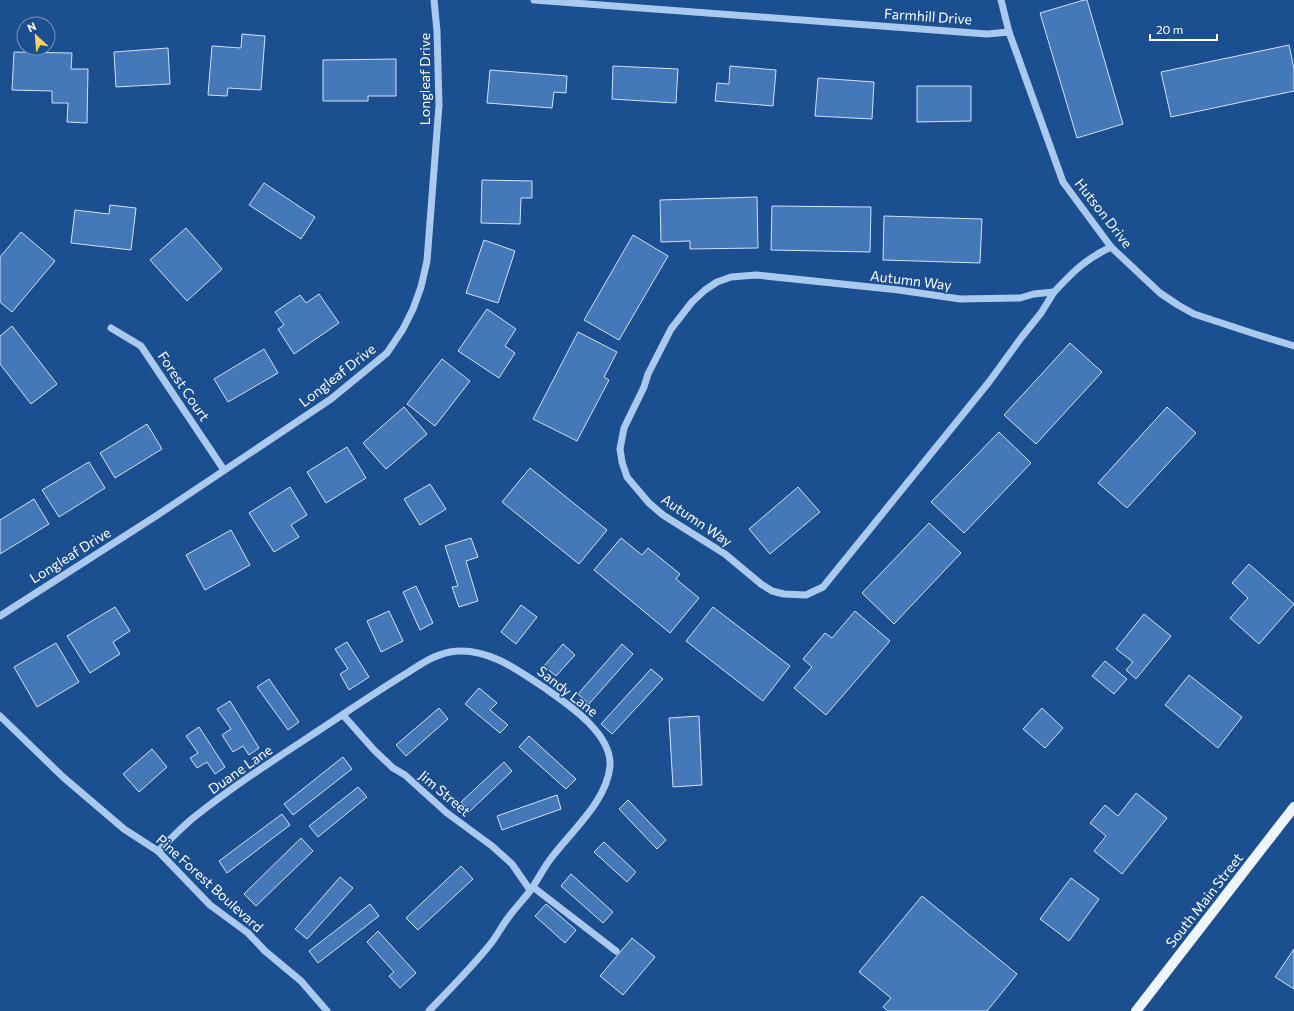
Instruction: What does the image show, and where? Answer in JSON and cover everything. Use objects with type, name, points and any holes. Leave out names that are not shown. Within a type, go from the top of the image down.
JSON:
[{"type":"main road","name":"South Main Street","points":[[1136,1011],[1294,807]]},
{"type":"street","name":"Longleaf Drive","points":[[0,616],[156,516],[331,399],[364,374],[387,352],[413,309],[421,287],[426,261],[439,105],[437,31],[434,0]]},
{"type":"street","name":"Farmhill Drive","points":[[534,0],[987,34],[1009,32]]},
{"type":"street","name":"Hutson Drive","points":[[1001,0],[1009,32],[1063,182],[1111,247],[1160,293],[1194,314],[1294,346]]},
{"type":"street","name":"Autumn Way","points":[[1054,292],[1034,294],[1020,298],[960,299],[899,290],[756,275],[731,277],[717,282],[705,290],[692,302],[671,329],[648,374],[644,387],[624,428],[620,449],[622,462],[627,477],[649,503],[663,515],[725,554],[761,584],[772,591],[784,594],[806,595],[823,587],[989,382],[1041,313],[1054,292],[1075,270],[1093,256],[1111,247]]},
{"type":"street","name":"Forest Court","points":[[111,328],[141,346],[224,470]]},
{"type":"street","name":"Sandy Lane","points":[[343,715],[385,686],[432,657],[466,650],[489,656],[530,677],[589,722],[607,749],[610,765],[607,780],[591,808],[550,860],[531,888],[508,917],[490,945],[429,1011]]},
{"type":"street","name":"Duane Lane","points":[[158,851],[192,819],[251,776],[343,715]]},
{"type":"street","name":"Jim Street","points":[[343,715],[374,750],[393,768],[405,775],[447,813],[492,846],[512,864],[531,888],[616,951]]},
{"type":"street","name":"Pine Forest Boulevard","points":[[0,716],[63,777],[124,829],[158,851],[210,905],[248,933],[264,951],[301,981],[327,1011]]},
{"type":"building","points":[[1087,0],[1123,124],[1077,138],[1040,13]]},
{"type":"building","points":[[242,34],[265,36],[261,90],[228,88],[227,96],[208,95],[212,46],[241,48]]},
{"type":"building","points":[[1289,45],[1294,69],[1294,91],[1171,117],[1161,72]]},
{"type":"building","points":[[168,48],[170,84],[116,87],[114,52]]},
{"type":"building","points":[[14,52],[16,52],[16,56],[56,56],[56,53],[72,53],[71,69],[88,69],[87,123],[67,122],[68,103],[52,103],[52,91],[12,90]]},
{"type":"building","points":[[396,59],[396,96],[368,96],[368,101],[323,101],[323,60]]},
{"type":"building","points":[[613,66],[678,69],[676,103],[612,99]]},
{"type":"building","points":[[730,66],[776,70],[773,106],[715,101],[717,83],[729,84]]},
{"type":"building","points":[[490,70],[567,76],[566,93],[554,92],[552,108],[487,103]]},
{"type":"building","points":[[818,78],[874,82],[872,119],[815,116]]},
{"type":"building","points":[[917,86],[971,86],[971,121],[917,122]]},
{"type":"building","points":[[482,180],[532,181],[532,198],[521,198],[520,224],[481,223]]},
{"type":"building","points":[[264,183],[315,217],[301,239],[249,205]]},
{"type":"building","points":[[757,197],[758,248],[690,249],[690,241],[661,242],[660,200]]},
{"type":"building","points":[[110,205],[136,208],[131,250],[71,243],[75,210],[109,214]]},
{"type":"building","points":[[772,206],[871,207],[870,252],[771,250]]},
{"type":"building","points":[[884,216],[982,219],[980,263],[883,260]]},
{"type":"building","points":[[186,228],[222,269],[187,301],[150,260]]},
{"type":"building","points":[[21,232],[55,261],[12,312],[0,302],[0,257]]},
{"type":"building","points":[[633,235],[668,256],[619,340],[584,320]]},
{"type":"building","points":[[484,240],[515,251],[498,303],[466,293]]},
{"type":"building","points":[[319,294],[339,323],[294,354],[278,329],[284,325],[275,312],[300,295],[306,303]]},
{"type":"building","points":[[487,309],[516,329],[505,346],[515,353],[499,378],[458,351]]},
{"type":"building","points":[[12,326],[57,384],[31,404],[0,364],[0,336]]},
{"type":"building","points":[[578,332],[617,352],[604,377],[609,380],[577,441],[533,419]]},
{"type":"building","points":[[1070,343],[1102,372],[1036,444],[1004,415]]},
{"type":"building","points":[[264,349],[278,373],[228,402],[214,379]]},
{"type":"building","points":[[442,359],[470,381],[435,426],[407,404]]},
{"type":"building","points":[[404,407],[427,434],[386,469],[363,443]]},
{"type":"building","points":[[1167,407],[1196,433],[1127,508],[1098,483]]},
{"type":"building","points":[[147,424],[162,449],[115,478],[100,453]]},
{"type":"building","points":[[999,432],[1031,463],[964,533],[931,502]]},
{"type":"building","points":[[347,447],[366,478],[326,503],[307,472]]},
{"type":"building","points":[[89,462],[105,488],[59,517],[42,490]]},
{"type":"building","points":[[530,468],[607,530],[579,564],[502,502]]},
{"type":"building","points":[[430,484],[446,509],[420,525],[404,499]]},
{"type":"building","points":[[290,487],[307,515],[291,525],[299,537],[274,552],[249,513]]},
{"type":"building","points":[[798,487],[820,512],[770,554],[749,529]]},
{"type":"building","points":[[34,499],[49,524],[0,554],[0,520]]},
{"type":"building","points":[[929,523],[961,553],[894,624],[862,593]]},
{"type":"building","points":[[231,530],[250,565],[205,590],[186,555]]},
{"type":"building","points":[[471,538],[478,557],[466,561],[478,601],[459,607],[452,587],[458,586],[445,546]]},
{"type":"building","points":[[621,538],[642,555],[648,548],[680,574],[676,579],[699,598],[670,633],[594,570]]},
{"type":"building","points":[[1249,564],[1294,604],[1259,644],[1230,618],[1248,598],[1232,583]]},
{"type":"building","points":[[416,586],[433,623],[420,630],[403,592]]},
{"type":"building","points":[[521,605],[537,617],[516,644],[501,632]]},
{"type":"building","points":[[115,607],[130,631],[113,642],[120,654],[90,673],[67,636]]},
{"type":"building","points":[[713,607],[790,666],[763,701],[686,641]]},
{"type":"building","points":[[389,611],[403,641],[381,652],[367,621]]},
{"type":"building","points":[[855,611],[890,641],[826,715],[794,688],[812,667],[803,659],[825,633],[832,638]]},
{"type":"building","points":[[1144,614],[1171,636],[1136,679],[1126,670],[1133,662],[1116,649]]},
{"type":"building","points":[[347,642],[369,677],[349,690],[340,674],[348,669],[335,649]]},
{"type":"building","points":[[56,643],[79,682],[37,707],[14,667]]},
{"type":"building","points":[[563,644],[575,655],[556,676],[544,666]]},
{"type":"building","points":[[622,644],[633,654],[589,704],[578,694]]},
{"type":"building","points":[[1105,661],[1127,679],[1114,694],[1092,676]]},
{"type":"building","points":[[651,669],[663,679],[612,734],[601,724]]},
{"type":"building","points":[[1189,675],[1242,717],[1218,748],[1165,705]]},
{"type":"building","points":[[269,679],[299,722],[288,730],[257,687]]},
{"type":"building","points":[[479,688],[497,703],[490,710],[508,725],[500,733],[465,704]]},
{"type":"building","points":[[230,701],[259,748],[249,755],[243,746],[233,752],[222,735],[231,729],[217,709]]},
{"type":"building","points":[[439,708],[448,719],[406,756],[396,745]]},
{"type":"building","points":[[1042,708],[1063,728],[1045,748],[1023,729]]},
{"type":"building","points":[[699,716],[702,785],[673,787],[669,718]]},
{"type":"building","points":[[199,727],[225,767],[215,774],[207,762],[197,768],[190,758],[198,753],[186,736]]},
{"type":"building","points":[[529,736],[576,779],[566,789],[519,747]]},
{"type":"building","points":[[152,749],[167,767],[139,792],[123,774]]},
{"type":"building","points":[[343,757],[352,769],[293,815],[284,804]]},
{"type":"building","points":[[504,762],[512,771],[470,811],[461,802]]},
{"type":"building","points":[[358,787],[367,797],[318,837],[309,826]]},
{"type":"building","points":[[1136,793],[1167,818],[1122,874],[1094,851],[1106,836],[1090,823],[1105,805],[1118,816]]},
{"type":"building","points":[[557,795],[561,809],[502,830],[497,816]]},
{"type":"building","points":[[628,800],[666,840],[657,849],[619,809]]},
{"type":"building","points":[[282,814],[290,825],[227,873],[219,861]]},
{"type":"building","points":[[301,838],[313,851],[256,906],[244,894]]},
{"type":"building","points":[[604,842],[636,872],[627,882],[594,852]]},
{"type":"building","points":[[461,866],[473,879],[418,930],[406,918]]},
{"type":"building","points":[[571,874],[613,912],[603,923],[561,886]]},
{"type":"building","points":[[340,877],[353,888],[307,939],[295,929]]},
{"type":"building","points":[[1071,878],[1099,899],[1069,941],[1040,919]]},
{"type":"building","points":[[922,896],[1017,974],[987,1011],[888,1011],[883,1007],[891,998],[859,972]]},
{"type":"building","points":[[370,904],[379,916],[318,963],[309,951]]},
{"type":"building","points":[[546,904],[576,930],[565,943],[535,916]]},
{"type":"building","points":[[378,931],[416,973],[400,988],[389,976],[394,972],[367,942]]},
{"type":"building","points":[[632,938],[655,957],[623,995],[600,976]]},
{"type":"building","points":[[1294,949],[1294,989],[1275,977]]}]
